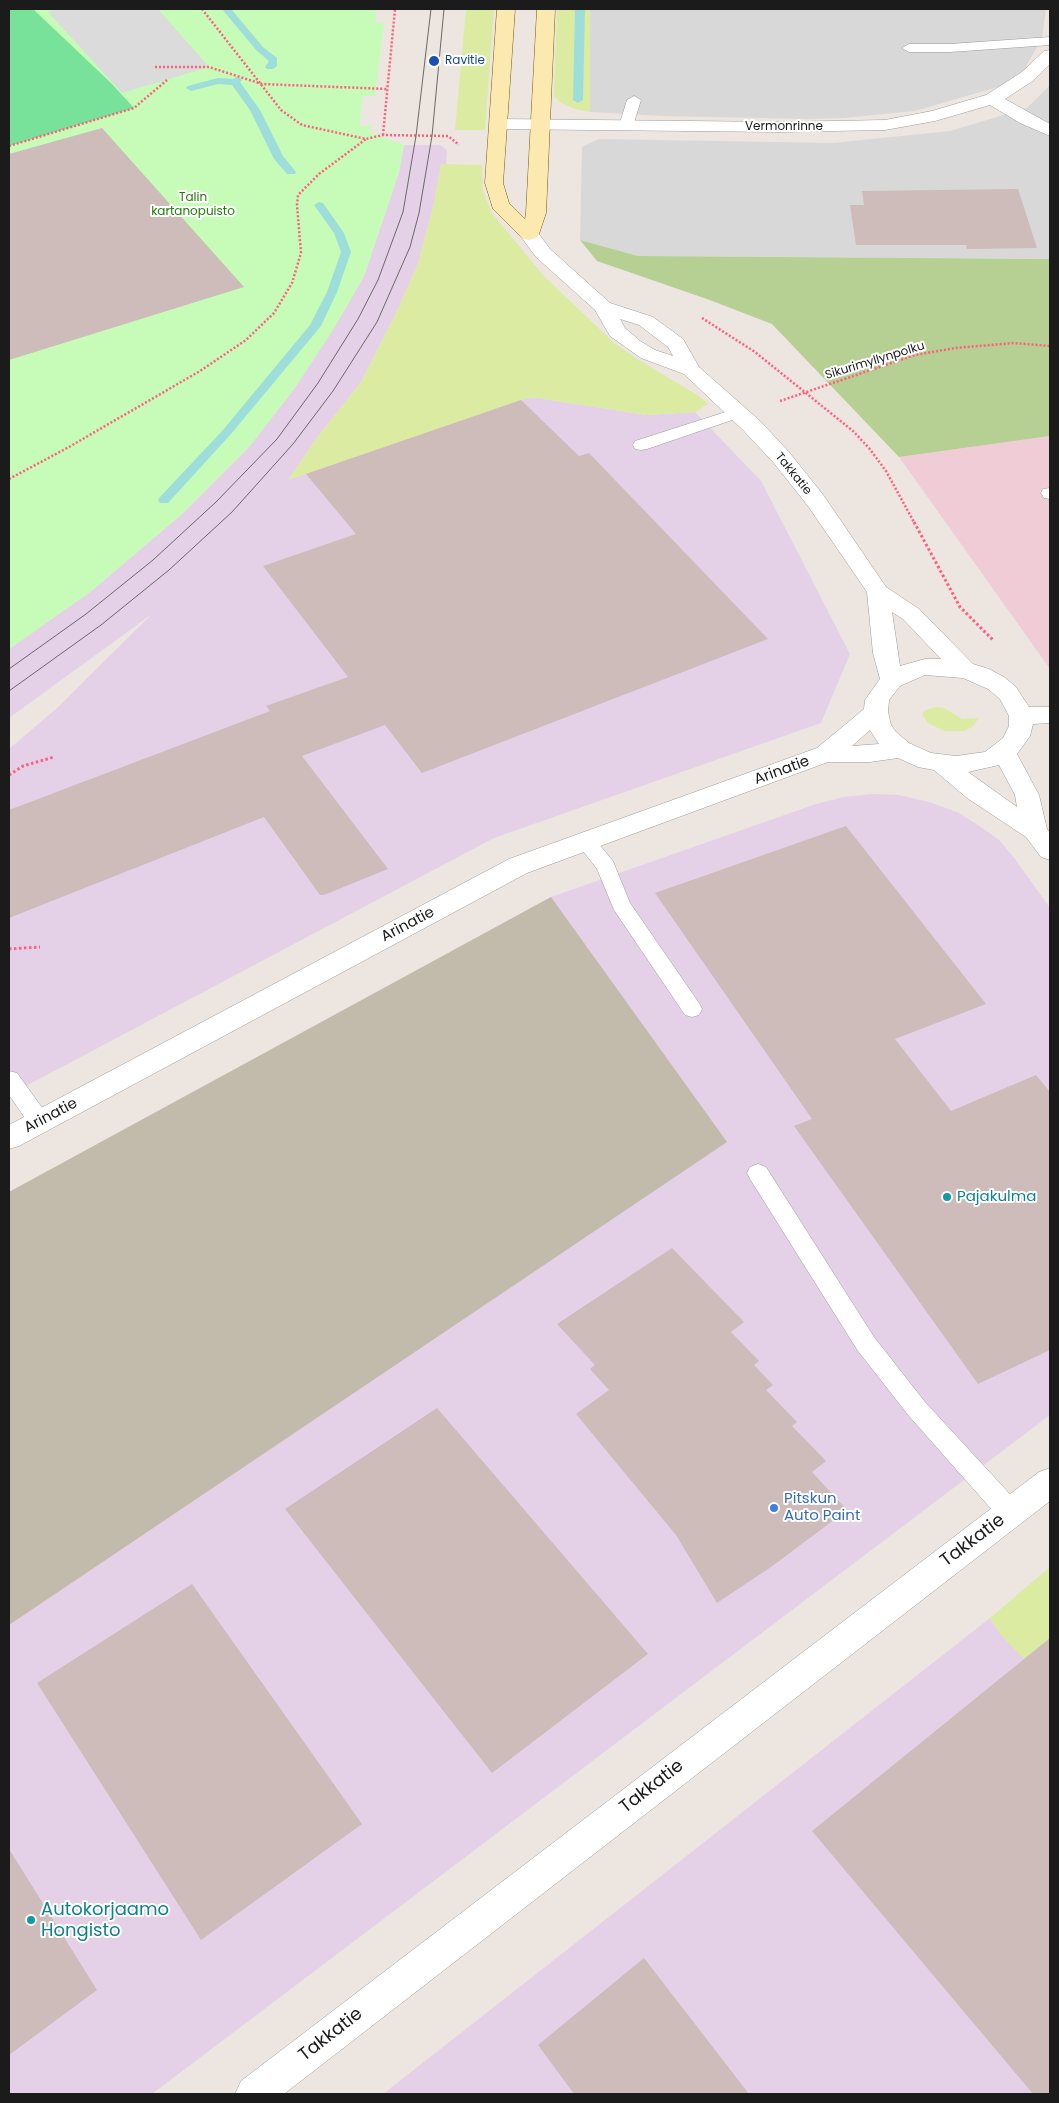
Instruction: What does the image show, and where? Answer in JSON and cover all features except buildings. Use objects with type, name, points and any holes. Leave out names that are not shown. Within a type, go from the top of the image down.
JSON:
[{"type":"street","points":[[506,9],[494,183],[498,201],[530,234],[536,213],[538,157],[542,125],[546,9]]},
{"type":"street","name":"Vermonrinne","points":[[499,124],[781,127],[885,125],[935,116],[992,99],[1028,76],[1050,55]]},
{"type":"street","points":[[992,99],[1050,131]]},
{"type":"street","name":"Takkatie","points":[[530,234],[548,258],[603,307],[617,332],[648,354],[691,370],[738,413],[780,457],[810,494],[878,592],[911,614],[965,670]]},
{"type":"street","name":"Takkatie","points":[[878,592],[885,653],[892,680]]},
{"type":"street","points":[[925,667],[965,670],[981,675],[1002,688],[1016,704],[1021,716],[1021,726],[1018,736],[1004,752],[982,762],[956,765],[942,764],[920,758],[900,749],[887,738],[879,725],[876,712],[877,700],[892,680],[907,672],[925,667]]},
{"type":"street","name":"Arinatie","points":[[9,1138],[518,866],[826,754],[876,712]]},
{"type":"street","points":[[1021,716],[1050,715]]},
{"type":"street","name":"Arinatie","points":[[826,754],[870,754],[900,749]]},
{"type":"street","points":[[1004,752],[1027,795],[1035,831]]},
{"type":"street","points":[[942,764],[976,792],[1035,831],[1050,851]]},
{"type":"street","name":"Takkatie","points":[[254,2094],[1050,1482]]},
{"type":"lane","points":[[908,48],[950,48],[1050,41]]},
{"type":"lane","points":[[626,126],[634,100]]},
{"type":"lane","points":[[641,444],[738,413]]},
{"type":"lane","points":[[586,842],[606,866],[621,905],[692,1009]]},
{"type":"lane","points":[[9,1079],[40,1122]]},
{"type":"lane","points":[[758,1173],[866,1344],[917,1409],[1010,1512]]},
{"type":"path","points":[[202,9],[281,110],[302,125],[326,132],[366,139],[383,135],[448,136],[456,141],[462,149]]},
{"type":"path","points":[[383,135],[395,9]]},
{"type":"path","points":[[155,67],[209,67],[262,84],[387,89]]},
{"type":"path","points":[[9,146],[134,108],[167,80]]},
{"type":"path","points":[[9,479],[69,447],[200,371],[246,340],[274,313],[292,283],[301,253],[300,223],[296,205],[298,195],[319,174],[366,139]]},
{"type":"path","points":[[700,316],[755,352],[853,431],[886,471],[960,607],[1001,647]]},
{"type":"path","name":"Sikurimyllynpolku","points":[[738,413],[916,355],[1014,343],[1050,346]]},
{"type":"path","points":[[9,775],[23,766],[54,757]]},
{"type":"path","points":[[9,949],[40,947]]},
{"type":"shaded area","points":[[56,9],[158,9],[209,67],[122,93],[48,12]]},
{"type":"shaded area","points":[[590,9],[1046,9],[1042,38],[1018,81],[915,111],[844,118],[808,119],[662,116],[590,112]]},
{"type":"shaded area","points":[[1050,85],[1050,259],[638,256],[580,240],[582,147],[599,139],[833,143],[950,131],[1027,108]]},
{"type":"shaded area","points":[[404,145],[440,145],[447,150],[446,165],[441,165],[434,203],[418,264],[398,309],[361,382],[316,439],[289,479],[531,397],[647,415],[695,412],[761,481],[850,654],[821,723],[494,838],[9,1095],[9,749],[57,708],[152,614],[9,718],[9,649],[90,592],[182,514],[249,447],[294,389],[334,328],[364,276],[399,172]]},
{"type":"shaded area","points":[[1050,436],[1050,669],[899,457]]},
{"type":"shaded area","points":[[873,794],[899,795],[929,802],[957,812],[981,827],[999,840],[1050,908],[1050,1415],[152,2094],[9,2094],[9,1192],[551,897],[816,804],[844,797]]},
{"type":"shaded area","points":[[551,897],[727,1142],[9,1625],[9,1192]]},
{"type":"shaded area","points":[[1050,1595],[1050,2094],[383,2094],[990,1618],[1001,1634]]},
{"type":"green space","name":"Talin kartanopuisto","points":[[9,9],[377,9],[375,23],[384,23],[375,96],[363,96],[359,126],[371,126],[370,132],[404,145],[399,172],[364,276],[334,328],[294,389],[249,447],[182,514],[90,592],[9,649]]},
{"type":"green space","points":[[9,9],[33,9],[111,83],[134,108],[9,146]]},
{"type":"green space","points":[[466,9],[494,9],[485,130],[455,130]]},
{"type":"green space","points":[[557,9],[590,9],[590,112],[575,109],[561,103],[554,96]]},
{"type":"green space","points":[[441,164],[482,165],[483,191],[492,213],[543,275],[615,344],[699,396],[708,404],[695,412],[647,415],[531,397],[288,480],[316,439],[361,382],[398,309],[418,264],[434,203]]},
{"type":"green space","points":[[580,240],[638,256],[1050,259],[1050,436],[899,457],[772,324],[707,299],[597,261]]},
{"type":"green space","points":[[937,707],[944,708],[962,719],[979,718],[972,727],[964,731],[944,731],[928,723],[922,714],[925,710]]},
{"type":"green space","points":[[1050,1567],[1050,1638],[1024,1659],[1001,1635],[990,1618]]},
{"type":"waterway","points":[[226,9],[260,49],[274,60],[274,64],[270,67]]},
{"type":"waterway","points":[[578,100],[580,9]]},
{"type":"waterway","points":[[191,88],[218,81],[235,82]]},
{"type":"waterway","points":[[235,82],[255,110],[278,157],[291,172]]},
{"type":"waterway","points":[[164,500],[227,432],[315,326],[332,292],[346,252],[339,233],[319,205]]},
{"type":"tram line","points":[[9,669],[86,614],[153,560],[216,502],[277,439],[318,383],[358,319],[378,280],[403,212],[416,136],[431,9]]},
{"type":"tram line","points":[[9,691],[101,625],[169,570],[232,512],[293,444],[333,391],[377,322],[410,247],[419,213],[432,136],[444,9]]},
{"type":"place","name":"Ravitie","points":[[434,61]]},
{"type":"place","name":"Pajakulma","points":[[947,1197]]},
{"type":"place","name":"Pitskun Auto Paint","points":[[774,1508]]},
{"type":"place","name":"Autokorjaamo Hongisto","points":[[31,1920]]}]
